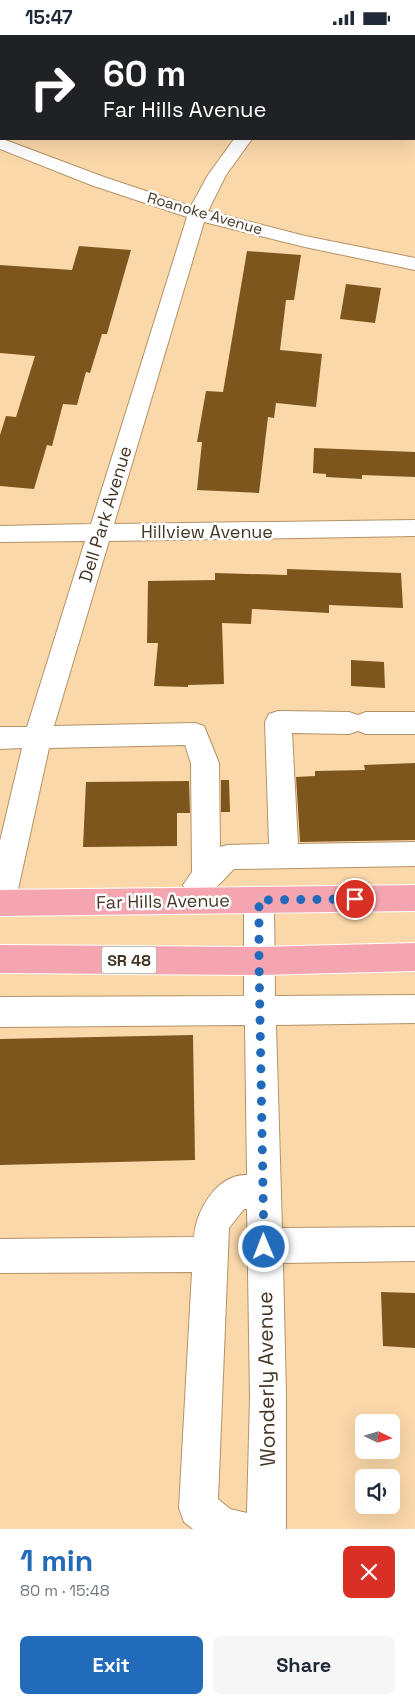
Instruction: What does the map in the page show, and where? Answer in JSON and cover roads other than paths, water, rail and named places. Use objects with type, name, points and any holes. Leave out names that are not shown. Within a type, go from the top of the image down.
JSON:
[{"type":"main road","name":"Far Hills Avenue","points":[[0,903],[415,898]]},
{"type":"main road","name":"SR 48","points":[[0,959],[259,961],[415,957]]},
{"type":"street","name":"Dell Park Avenue","points":[[0,903],[38,738],[197,214],[208,189],[242,140]]},
{"type":"street","name":"Roanoke Avenue","points":[[0,143],[126,191],[197,214],[340,249],[415,264]]},
{"type":"street","name":"Hillview Avenue","points":[[0,534],[100,531],[415,529]]},
{"type":"street","points":[[284,856],[278,722],[415,723]]},
{"type":"street","points":[[0,738],[194,734],[205,763],[206,877]]},
{"type":"street","points":[[182,901],[227,857],[415,854]]},
{"type":"street","name":"Wonderly Avenue","points":[[259,900],[268,1397],[266,1529]]},
{"type":"street","points":[[0,1012],[415,1009]]},
{"type":"street","points":[[238,1529],[223,1528],[198,1509],[212,1222],[236,1192],[263,1193]]},
{"type":"street","points":[[264,1247],[415,1244]]},
{"type":"street","points":[[0,1257],[210,1254]]}]
